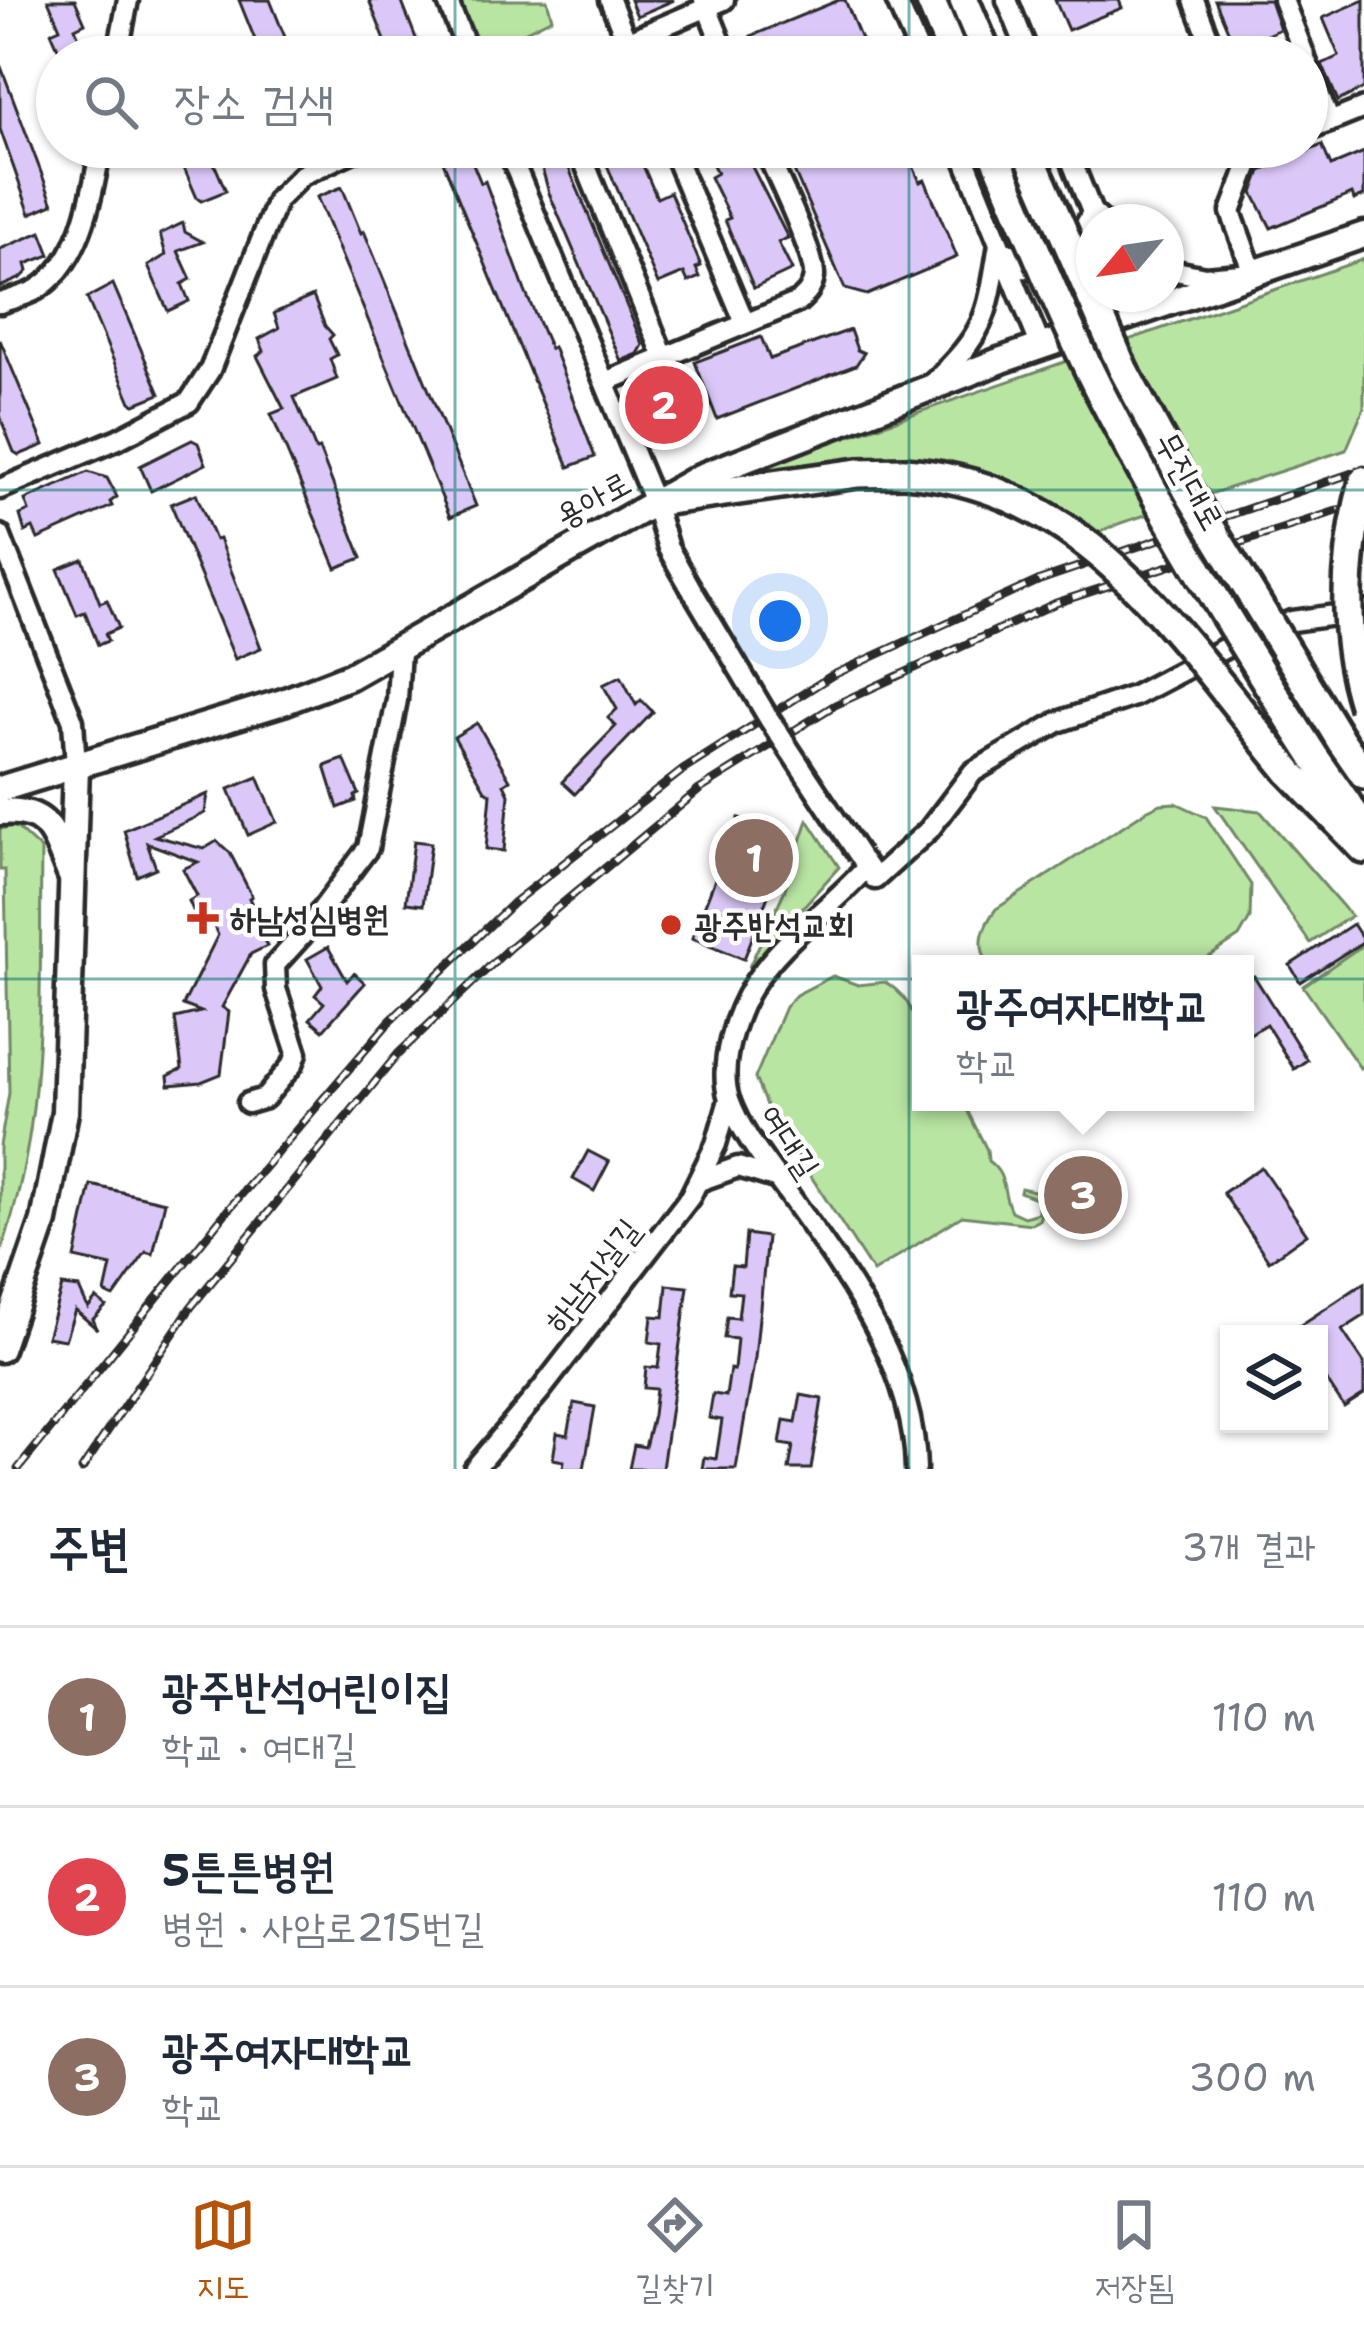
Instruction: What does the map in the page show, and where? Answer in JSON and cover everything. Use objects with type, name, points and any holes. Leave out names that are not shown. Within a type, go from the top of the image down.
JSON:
[{"type":"highway","points":[[931,0],[946,36]]},
{"type":"highway","points":[[964,0],[979,36]]},
{"type":"highway","name":"무진대로","points":[[1001,168],[1058,302],[1142,472],[1232,629],[1364,828]]},
{"type":"highway","name":"무진대로","points":[[1035,168],[1123,369],[1177,470],[1258,610],[1364,774]]},
{"type":"highway","points":[[654,502],[858,473],[904,472],[973,482],[1040,510],[1089,542],[1139,591],[1289,771],[1364,849]]},
{"type":"highway","points":[[1364,481],[1348,555],[1348,601],[1350,640],[1364,707]]},
{"type":"main road","name":"용아로","points":[[1184,292],[1364,235]]},
{"type":"main road","name":"용아로","points":[[0,789],[350,676],[700,477],[1041,347],[1118,312]]},
{"type":"main road","points":[[0,1349],[44,1221],[65,1112],[76,766]]},
{"type":"main road","points":[[0,812],[34,813],[46,822],[74,883]]},
{"type":"street","points":[[121,36],[128,0]]},
{"type":"street","points":[[448,0],[462,36]]},
{"type":"street","points":[[610,0],[624,36]]},
{"type":"street","points":[[896,0],[912,36]]},
{"type":"street","points":[[1007,0],[1022,36]]},
{"type":"street","points":[[1194,0],[1208,36]]},
{"type":"street","points":[[1283,0],[1297,36]]},
{"type":"street","points":[[654,36],[712,2],[721,36]]},
{"type":"street","points":[[1328,117],[1330,122],[1364,108]]},
{"type":"street","points":[[0,303],[34,291],[70,253],[96,168]]},
{"type":"street","points":[[0,489],[114,441],[189,402],[203,385],[277,200],[302,175],[317,168]]},
{"type":"street","points":[[516,168],[654,502],[668,548],[769,719],[867,867]]},
{"type":"street","points":[[587,168],[664,357]]},
{"type":"street","points":[[680,168],[746,323]]},
{"type":"street","points":[[605,382],[798,302],[812,286],[813,265],[773,168]]},
{"type":"street","points":[[969,168],[1041,347]]},
{"type":"street","points":[[1075,168],[1091,204]]},
{"type":"street","points":[[1184,273],[1205,277],[1253,273],[1231,212],[1249,168]]},
{"type":"street","points":[[1000,239],[1019,268],[1038,269],[1056,262],[1076,243]]},
{"type":"street","points":[[926,390],[980,332],[1000,239]]},
{"type":"street","points":[[2,547],[74,721],[76,766]]},
{"type":"street","name":"여대길","points":[[916,1469],[901,1388],[887,1352],[853,1286],[729,1100],[727,1070],[733,1036],[754,983],[867,867],[929,830],[973,772],[1058,722],[1134,696],[1248,636],[1292,621],[1364,610]]},
{"type":"street","points":[[248,1103],[265,1098],[297,1053],[276,989],[274,965],[306,931],[371,839],[397,700],[400,650]]},
{"type":"street","name":"하남지실길","points":[[474,1469],[553,1375],[699,1180],[729,1100]]},
{"type":"street","points":[[699,1180],[738,1167],[778,1179]]},
{"type":"green space","points":[[460,0],[547,0],[552,18],[516,36],[475,36]]},
{"type":"green space","points":[[1364,259],[1364,408],[1346,450],[1083,539],[877,461],[834,461],[766,473],[762,466]]},
{"type":"green space","points":[[1176,803],[1206,817],[1251,885],[1250,918],[1239,937],[1212,955],[984,955],[983,935],[996,909],[1161,804]]},
{"type":"green space","points":[[1215,806],[1260,811],[1351,916],[1310,943]]},
{"type":"green space","points":[[808,820],[839,867],[749,967],[784,892]]},
{"type":"green space","points":[[15,826],[41,850],[40,1004],[34,1104],[0,1255],[0,1146],[9,1093],[5,870],[0,870],[0,829]]},
{"type":"green space","points":[[1364,944],[1364,1065],[1360,1068],[1303,986]]},
{"type":"green space","points":[[833,976],[858,985],[885,982],[899,993],[912,1012],[912,1111],[968,1111],[988,1161],[1001,1178],[1011,1211],[1024,1217],[1038,1213],[1038,1199],[1020,1192],[1021,1188],[1035,1191],[1045,1202],[1039,1220],[1031,1224],[962,1216],[873,1272],[768,1110],[755,1078],[785,1007],[796,995]]},
{"type":"building","points":[[48,0],[75,0],[85,23],[75,28],[79,36],[53,36],[51,32],[60,28]]},
{"type":"building","points":[[239,0],[270,0],[285,36],[254,36]]},
{"type":"building","points":[[369,0],[401,0],[415,36],[383,36]]},
{"type":"building","points":[[630,0],[674,0],[637,16]]},
{"type":"building","points":[[845,0],[860,36],[751,36]]},
{"type":"building","points":[[1055,0],[1119,0],[1122,8],[1068,30]]},
{"type":"building","points":[[1215,0],[1270,0],[1280,29],[1265,36],[1230,36]]},
{"type":"building","points":[[1364,0],[1364,88],[1338,101],[1328,78],[1328,61],[1339,56],[1323,18]]},
{"type":"building","points":[[0,64],[53,204],[30,214],[0,129]]},
{"type":"building","points":[[1364,152],[1364,196],[1354,200],[1352,194],[1271,228],[1253,193],[1261,171],[1328,168],[1328,159],[1331,166]]},
{"type":"building","points":[[184,168],[216,168],[226,191],[201,201]]},
{"type":"building","points":[[446,168],[475,168],[481,183],[485,181],[595,457],[569,467]]},
{"type":"building","points":[[542,168],[569,168],[643,345],[638,354],[621,361]]},
{"type":"building","points":[[608,168],[644,168],[657,198],[670,192],[701,266],[696,268],[700,277],[688,282],[684,273],[658,284]]},
{"type":"building","points":[[714,168],[753,168],[788,238],[778,242],[792,270],[754,288],[710,177],[717,173]]},
{"type":"building","points":[[793,168],[914,168],[920,182],[925,180],[957,257],[867,295],[845,289]]},
{"type":"building","points":[[342,187],[476,506],[450,517],[317,197]]},
{"type":"building","points":[[183,223],[185,232],[203,242],[178,251],[191,279],[182,284],[189,301],[168,311],[148,266],[166,255],[160,234]]},
{"type":"building","points":[[41,232],[50,255],[26,264],[28,271],[21,278],[0,287],[0,249]]},
{"type":"building","points":[[113,284],[160,394],[135,404],[87,298]]},
{"type":"building","points":[[313,296],[333,335],[329,339],[337,355],[330,359],[337,379],[294,397],[362,558],[336,568],[271,414],[284,409],[257,356],[264,351],[259,339],[279,328],[274,313]]},
{"type":"building","points":[[850,330],[857,350],[864,353],[856,365],[717,419],[695,362],[761,337],[770,359]]},
{"type":"building","points":[[0,340],[44,445],[19,455],[0,417]]},
{"type":"building","points":[[657,378],[679,431],[659,439],[652,435],[632,389]]},
{"type":"building","points":[[192,440],[198,443],[206,464],[151,491],[140,466]]},
{"type":"building","points":[[88,472],[107,478],[117,497],[110,502],[112,506],[38,539],[33,528],[25,532],[20,515],[29,511],[25,500]]},
{"type":"building","points":[[196,494],[215,540],[219,539],[261,648],[235,659],[171,504]]},
{"type":"building","points":[[83,559],[100,603],[107,600],[119,628],[105,634],[108,641],[98,645],[85,612],[77,615],[58,569]]},
{"type":"building","points":[[621,676],[636,705],[641,700],[653,712],[575,794],[562,782],[616,726],[608,718],[617,709],[603,685]]},
{"type":"building","points":[[477,723],[510,780],[504,784],[509,794],[504,851],[486,849],[491,794],[454,737]]},
{"type":"building","points":[[344,759],[359,794],[356,801],[338,808],[325,766]]},
{"type":"building","points":[[258,777],[277,822],[248,835],[229,789]]},
{"type":"building","name":"하남성심병원","points":[[208,794],[205,813],[155,836],[204,849],[217,841],[230,853],[261,924],[268,930],[261,934],[267,946],[251,954],[222,1007],[229,1012],[221,1074],[201,1082],[169,1085],[168,1076],[182,1069],[175,1018],[201,1012],[183,1005],[218,935],[207,912],[196,917],[189,901],[197,896],[183,869],[198,862],[147,843],[156,868],[137,876],[124,830]]},
{"type":"building","points":[[739,818],[786,836],[780,852],[784,854],[744,959],[692,938]]},
{"type":"building","points":[[414,841],[431,843],[423,905],[406,903]]},
{"type":"building","points":[[1353,924],[1364,941],[1300,982],[1290,965]]},
{"type":"building","points":[[328,947],[347,981],[354,973],[365,983],[323,1030],[310,1019],[324,1003],[315,995],[322,986],[307,959]]},
{"type":"building","points":[[1254,976],[1307,1060],[1294,1069],[1266,1024],[1254,1031]]},
{"type":"building","points":[[588,1151],[609,1162],[594,1191],[573,1179]]},
{"type":"building","points":[[1261,1167],[1307,1234],[1269,1261],[1223,1193]]},
{"type":"building","points":[[91,1185],[165,1202],[153,1254],[146,1252],[114,1297],[105,1293],[111,1266],[75,1258]]},
{"type":"building","points":[[746,1234],[767,1237],[755,1358],[736,1469],[702,1469],[704,1457],[716,1459],[722,1420],[709,1418],[713,1394],[726,1396],[730,1369],[734,1370],[737,1339],[724,1338],[727,1317],[738,1318],[741,1293],[729,1292],[732,1266],[743,1267]]},
{"type":"building","points":[[1364,1283],[1364,1316],[1342,1330],[1364,1363],[1364,1394],[1344,1407],[1328,1383],[1328,1325],[1301,1325]]},
{"type":"building","points":[[667,1285],[688,1287],[662,1469],[629,1469],[634,1445],[645,1447],[653,1415],[656,1389],[644,1388],[646,1367],[658,1368],[661,1344],[649,1342],[652,1316],[664,1317]]},
{"type":"building","points":[[62,1286],[79,1288],[88,1308],[96,1298],[106,1306],[93,1319],[97,1329],[75,1310],[65,1340],[47,1337]]},
{"type":"building","points":[[801,1395],[822,1399],[811,1469],[789,1469],[793,1446],[780,1444],[784,1420],[796,1422]]},
{"type":"building","points":[[574,1403],[595,1407],[584,1469],[563,1469],[564,1461],[553,1459],[557,1433],[568,1435]]},
{"type":"railway","points":[[18,1469],[227,1211],[390,1021],[514,902],[683,770],[831,676],[1040,580],[1364,469]]},
{"type":"railway","points":[[82,1469],[191,1307],[398,1054],[509,948],[699,790],[835,705],[1056,603],[1364,502]]},
{"type":"place","name":"5튼튼병원","points":[[664,405]]},
{"type":"place","name":"광주반석어린이집","points":[[754,858]]},
{"type":"place","name":"하남성심병원","points":[[203,918]]},
{"type":"place","name":"광주반석교회","points":[[671,925]]},
{"type":"place","name":"광주여자대학교","points":[[1083,1195]]}]
